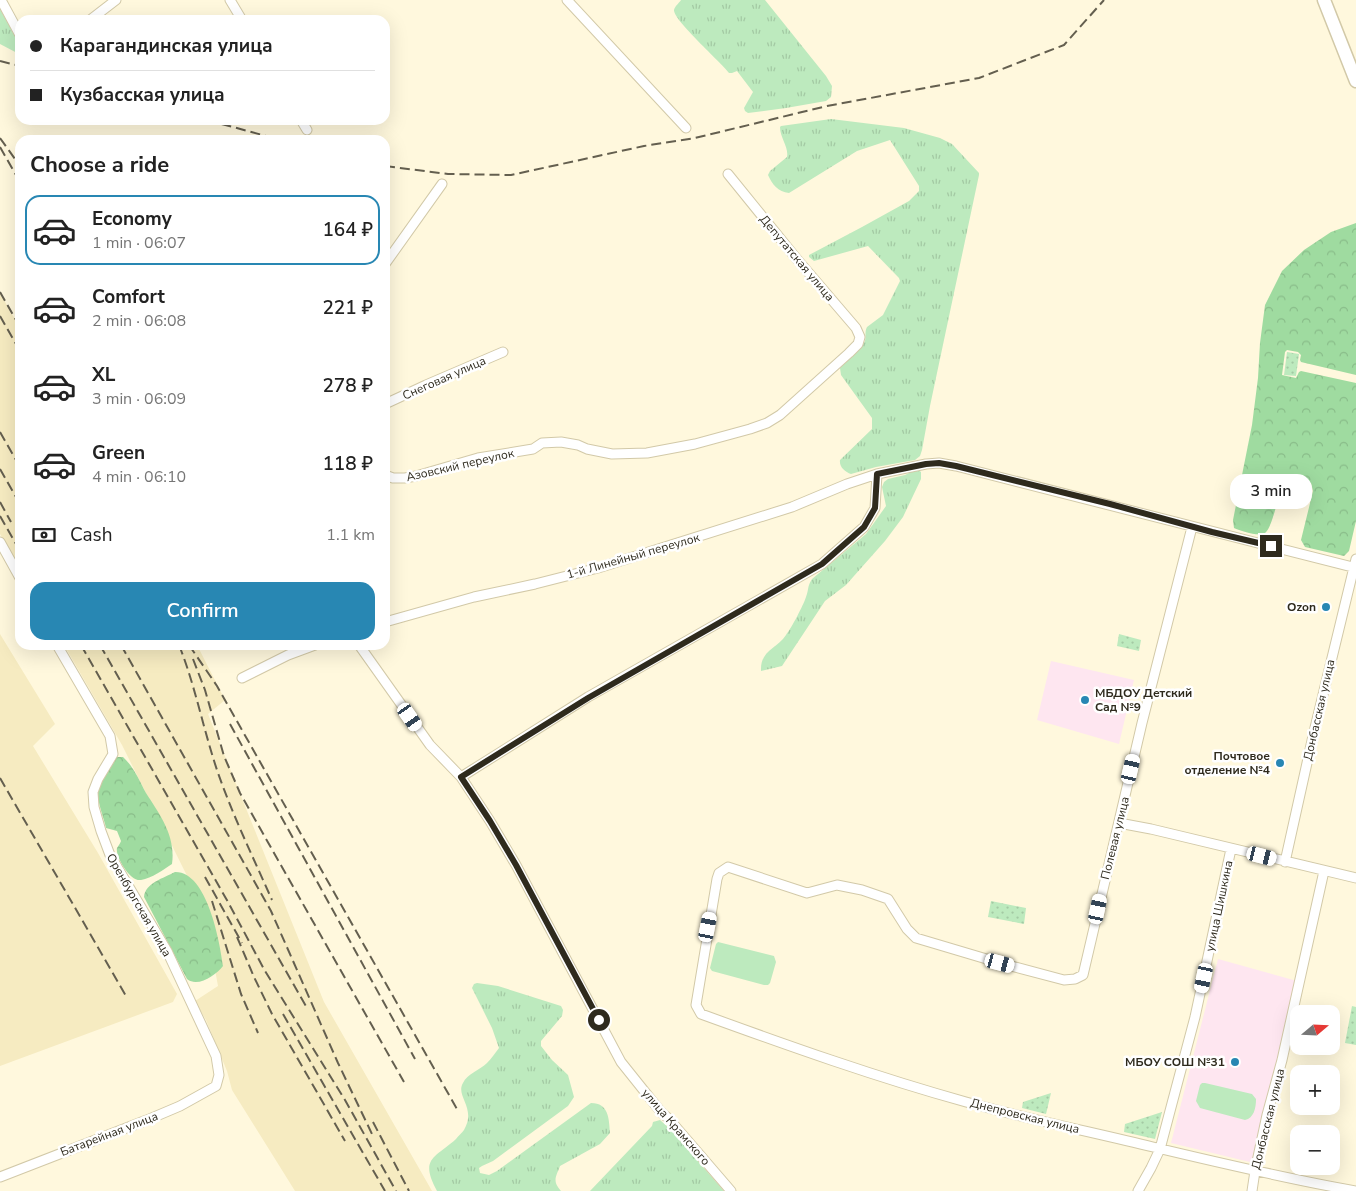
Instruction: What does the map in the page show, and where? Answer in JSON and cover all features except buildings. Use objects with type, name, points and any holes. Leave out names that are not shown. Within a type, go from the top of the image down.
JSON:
[{"type":"main road","points":[[1324,0],[1356,81]]},
{"type":"street","points":[[1,0],[15,26]]},
{"type":"street","points":[[96,15],[116,0]]},
{"type":"street","points":[[230,0],[239,15]]},
{"type":"street","points":[[567,0],[686,128]]},
{"type":"street","points":[[304,125],[307,130]]},
{"type":"street","name":"Депутатская улица","points":[[728,174],[856,328],[860,337],[858,344]]},
{"type":"street","points":[[390,257],[442,184]]},
{"type":"street","name":"Азовский переулок","points":[[390,477],[405,478],[416,476],[478,458],[533,449],[542,443],[561,442],[612,454],[647,453],[705,442],[750,429],[780,416],[843,360],[858,344]]},
{"type":"street","name":"Снеговая улица","points":[[390,402],[503,352]]},
{"type":"street","name":"1-й Линейный переулок","points":[[390,621],[474,596],[535,584],[598,568],[792,507],[846,484],[877,474],[939,463],[1110,504],[1192,527],[1355,565]]},
{"type":"street","points":[[461,777],[588,698],[822,564],[864,527],[875,508],[877,474]]},
{"type":"street","name":"Полевая улица","points":[[701,1014],[696,1005],[708,927],[718,873],[728,867],[806,893],[838,885],[862,890],[888,899],[907,929],[916,938],[1064,980],[1075,980],[1083,975],[1142,723],[1192,527]]},
{"type":"street","points":[[0,542],[15,569]]},
{"type":"street","name":"Донбасская улица","points":[[1285,862],[1313,736],[1355,565]]},
{"type":"street","name":"Оренбургская улица","points":[[60,650],[110,736],[113,754],[98,779],[93,792],[94,807],[110,855],[167,951],[216,1056],[219,1075],[216,1086]]},
{"type":"street","points":[[242,678],[302,650]]},
{"type":"street","name":"улица Крамского","points":[[363,650],[430,745],[461,777],[490,821],[516,865],[621,1062],[660,1112],[669,1119],[731,1191]]},
{"type":"street","points":[[1119,823],[1356,878]]},
{"type":"street","name":"улица Шишкина","points":[[1138,1191],[1160,1148],[1195,1017],[1232,849]]},
{"type":"street","name":"Донбасская улица","points":[[1252,1191],[1267,1115],[1298,994],[1324,871]]},
{"type":"street","name":"Днепровская улица","points":[[701,1014],[859,1070],[966,1102],[1255,1170],[1356,1191]]},
{"type":"street","name":"Батарейная улица","points":[[0,1177],[147,1120],[180,1106],[216,1086]]},
{"type":"shaded area","points":[[0,293],[15,319],[15,560],[0,534]]},
{"type":"shaded area","points":[[0,634],[55,724],[33,746],[98,853],[177,994],[173,1002],[0,1066]]},
{"type":"shaded area","points":[[67,650],[200,650],[225,700],[208,714],[324,1002],[432,1191],[295,1191],[232,1090],[227,1071],[206,1020],[195,1001],[218,986],[204,910],[122,745]]},
{"type":"shaded area","name":"МБДОУ Детский Сад №9","points":[[1051,661],[1134,680],[1119,744],[1037,720]]},
{"type":"shaded area","name":"МБОУ СОШ №31","points":[[1218,959],[1297,981],[1254,1163],[1171,1143]]},
{"type":"green space","points":[[681,0],[765,0],[826,76],[832,86],[831,97],[826,101],[748,113],[744,108],[753,92],[737,71],[729,73],[681,23],[674,10]]},
{"type":"green space","points":[[0,9],[15,36],[15,52],[0,44]]},
{"type":"green space","points":[[831,119],[904,128],[940,138],[952,144],[979,173],[920,456],[915,460],[851,474],[843,469],[840,465],[840,460],[872,429],[872,418],[841,375],[840,368],[862,347],[867,327],[883,315],[900,281],[868,246],[814,261],[809,255],[909,201],[919,191],[919,186],[890,140],[857,151],[789,193],[779,189],[768,175],[770,171],[787,157],[787,150],[780,127]]},
{"type":"green space","points":[[1356,223],[1356,375],[1301,362],[1301,355],[1298,352],[1287,350],[1285,352],[1282,375],[1296,378],[1301,371],[1356,383],[1356,521],[1349,551],[1344,556],[1305,547],[1301,540],[1313,491],[1311,483],[1287,477],[1283,480],[1273,517],[1265,533],[1254,534],[1234,528],[1233,520],[1252,425],[1265,305],[1282,271],[1304,250],[1331,232]]},
{"type":"green space","points":[[1287,352],[1299,354],[1296,376],[1284,375]]},
{"type":"green space","points":[[917,469],[921,472],[921,479],[903,517],[885,541],[846,585],[825,601],[782,666],[761,671],[763,658],[782,640],[794,622],[805,601],[812,579],[866,534],[886,506],[882,487],[884,482]]},
{"type":"green space","points":[[1119,634],[1141,640],[1139,651],[1117,646]]},
{"type":"green space","points":[[123,757],[133,769],[166,826],[172,844],[172,864],[153,876],[141,880],[137,880],[128,873],[118,857],[117,848],[121,841],[117,831],[106,828],[98,798],[101,781],[115,758]]},
{"type":"green space","points":[[175,872],[186,875],[196,883],[210,910],[219,941],[223,966],[216,973],[201,981],[196,982],[187,979],[144,897],[145,892],[151,885]]},
{"type":"green space","points":[[991,901],[1026,908],[1024,924],[988,917]]},
{"type":"green space","points":[[718,942],[774,956],[776,962],[770,983],[764,985],[712,971],[710,968]]},
{"type":"green space","points":[[477,983],[498,986],[561,1006],[563,1010],[562,1016],[541,1041],[541,1046],[568,1075],[574,1097],[568,1106],[493,1161],[479,1168],[480,1173],[489,1175],[497,1171],[591,1103],[601,1106],[607,1113],[610,1133],[600,1144],[560,1166],[556,1182],[561,1191],[437,1191],[432,1180],[429,1172],[432,1160],[456,1139],[464,1130],[467,1122],[467,1109],[461,1088],[463,1083],[467,1077],[487,1063],[499,1048],[492,1028],[472,988]]},
{"type":"green space","points":[[1352,1006],[1356,1007],[1356,1045],[1345,1043]]},
{"type":"green space","points":[[1202,1083],[1252,1094],[1256,1099],[1255,1109],[1251,1117],[1245,1120],[1200,1108],[1196,1101]]},
{"type":"green space","points":[[1051,1093],[1046,1114],[1022,1108],[1023,1102]]},
{"type":"green space","points":[[1162,1112],[1155,1139],[1124,1132],[1125,1124]]},
{"type":"green space","points":[[660,1120],[724,1191],[590,1191],[652,1126],[653,1122]]},
{"type":"railway","points":[[390,167],[448,174],[511,175],[644,146],[695,138],[827,106],[979,78],[1064,45],[1104,0]]},
{"type":"railway","points":[[0,61],[15,65]]},
{"type":"railway","points":[[226,125],[262,135]]},
{"type":"railway","points":[[0,138],[15,159]]},
{"type":"railway","points":[[0,147],[15,173]]},
{"type":"railway","points":[[0,292],[15,318]]},
{"type":"railway","points":[[0,316],[15,342]]},
{"type":"railway","points":[[0,432],[15,458]]},
{"type":"railway","points":[[0,469],[15,495]]},
{"type":"railway","points":[[0,502],[11,522]]},
{"type":"railway","points":[[0,516],[15,542]]},
{"type":"railway","points":[[84,650],[228,902],[265,971],[345,1100],[396,1191]]},
{"type":"railway","points":[[103,650],[307,1008]]},
{"type":"railway","points":[[124,650],[271,911],[338,1063],[372,1134]]},
{"type":"railway","points":[[181,650],[223,786],[272,900]]},
{"type":"railway","points":[[192,650],[217,686],[457,1109]]},
{"type":"railway","points":[[193,659],[205,690],[224,756],[240,793],[404,1082]]},
{"type":"railway","points":[[230,724],[415,1059]]},
{"type":"railway","points":[[0,778],[126,996]]},
{"type":"railway","points":[[205,877],[242,943]]},
{"type":"railway","points":[[212,901],[241,994],[258,1033]]},
{"type":"railway","points":[[237,937],[272,1014],[345,1141]]},
{"type":"railway","points":[[283,1014],[385,1191]]},
{"type":"railway","points":[[373,1122],[409,1191]]},
{"type":"place","name":"Ozon","points":[[1326,607]]},
{"type":"place","name":"МБДОУ Детский Сад №9","points":[[1085,700]]},
{"type":"place","name":"Почтовое отделение №4","points":[[1280,763]]},
{"type":"place","name":"МБОУ СОШ №31","points":[[1235,1062]]},
{"type":"route","points":[[599,1020],[516,865],[461,777],[588,698],[822,564],[864,527],[875,508],[877,474],[926,464],[939,463],[956,466],[1271,546]]}]
